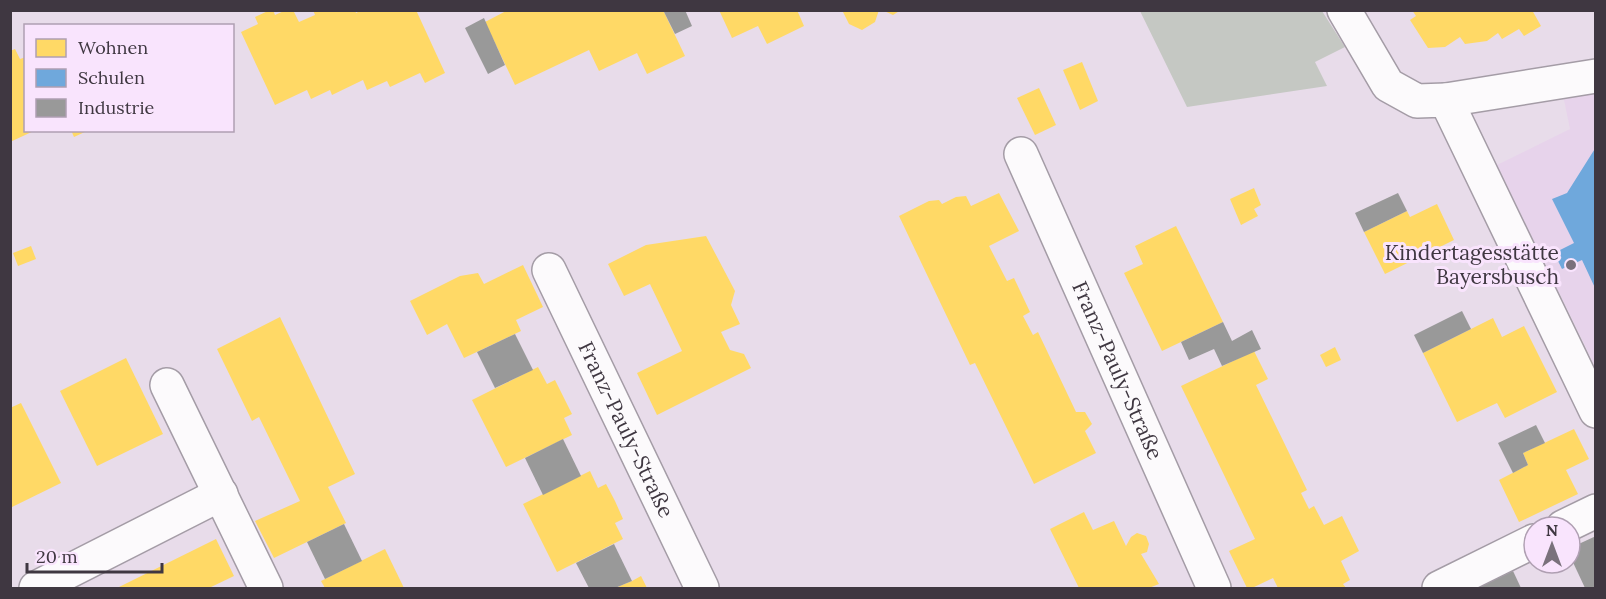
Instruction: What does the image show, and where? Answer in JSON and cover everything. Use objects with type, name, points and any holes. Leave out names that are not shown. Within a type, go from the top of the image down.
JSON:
[{"type":"street","points":[[1344,10],[1388,85],[1417,100],[1446,100],[1596,76]]},
{"type":"street","points":[[1446,100],[1596,411]]},
{"type":"street","name":"Franz-Pauly-Straße","points":[[1021,154],[1211,588]]},
{"type":"street","name":"Franz-Pauly-Straße","points":[[549,270],[702,588]]},
{"type":"street","points":[[167,385],[266,588]]},
{"type":"street","points":[[36,588],[221,494]]},
{"type":"street","points":[[1582,518],[1596,511]]},
{"type":"street","points":[[1439,588],[1522,547]]},
{"type":"shaded area","points":[[1140,11],[1322,11],[1345,47],[1315,62],[1327,86],[1187,107]]},
{"type":"shaded area","name":"Kindertagesstätte Bayersbusch","points":[[1595,89],[1595,366],[1497,165],[1570,129],[1563,95]]},
{"type":"building: Wohnen","points":[[273,10],[275,15],[286,10],[293,10],[299,22],[315,15],[313,10],[355,10],[356,13],[362,10],[416,10],[445,73],[425,83],[420,73],[390,87],[387,81],[367,90],[363,80],[332,95],[330,90],[311,99],[307,90],[275,105],[241,32],[258,24],[255,17]]},
{"type":"building: Wohnen","points":[[508,10],[663,10],[685,56],[647,74],[637,53],[599,71],[589,50],[515,85],[485,22]]},
{"type":"building: Wohnen","points":[[719,10],[797,10],[804,26],[767,44],[758,26],[732,38]]},
{"type":"building: Wohnen","points":[[842,10],[879,10],[875,22],[862,30],[849,24]]},
{"type":"building: Wohnen","points":[[882,10],[901,10],[893,15]]},
{"type":"building: Wohnen","points":[[1412,10],[1532,10],[1541,26],[1524,36],[1519,29],[1502,39],[1498,33],[1487,41],[1465,44],[1460,37],[1445,47],[1428,48],[1410,20],[1416,16]]},
{"type":"building: Wohnen","points":[[15,49],[20,59],[24,58],[24,132],[32,132],[10,142],[10,51]]},
{"type":"building: Wohnen","points":[[1082,62],[1098,101],[1080,110],[1063,70]]},
{"type":"building: Wohnen","points":[[1039,88],[1056,125],[1035,135],[1017,98]]},
{"type":"building: Wohnen","points":[[72,132],[85,132],[74,137]]},
{"type":"building: Wohnen","points":[[1254,188],[1261,205],[1254,209],[1258,216],[1241,225],[1230,199]]},
{"type":"building: Wohnen","points":[[999,193],[1019,231],[989,246],[1007,281],[1014,278],[1030,312],[1023,316],[1033,335],[1038,332],[1076,412],[1085,412],[1092,424],[1085,431],[1096,453],[1034,484],[975,363],[970,365],[899,216],[929,201],[939,200],[942,204],[956,197],[966,196],[971,206]]},
{"type":"building: Wohnen","points":[[1437,204],[1454,240],[1385,274],[1364,232],[1407,211],[1410,217]]},
{"type":"building: Wohnen","points":[[1176,226],[1223,322],[1162,351],[1124,273],[1143,264],[1135,246]]},
{"type":"building: Wohnen","points":[[706,236],[735,291],[731,305],[740,324],[721,332],[730,350],[744,354],[751,368],[657,415],[637,373],[682,351],[650,284],[624,296],[608,264],[646,245]]},
{"type":"building: Wohnen","points":[[31,246],[36,259],[18,266],[13,253]]},
{"type":"building: Wohnen","points":[[523,265],[543,307],[516,320],[521,331],[464,358],[447,324],[427,335],[410,301],[460,276],[478,273],[484,284]]},
{"type":"building: Wohnen","points":[[280,317],[355,474],[328,487],[346,523],[274,558],[255,521],[300,501],[259,417],[252,421],[217,349]]},
{"type":"building: Wohnen","points":[[1493,318],[1502,337],[1524,326],[1557,392],[1505,418],[1497,403],[1457,422],[1423,353]]},
{"type":"building: Wohnen","points":[[1335,347],[1341,360],[1326,367],[1320,355]]},
{"type":"building: Wohnen","points":[[1254,351],[1268,379],[1256,385],[1307,490],[1301,493],[1309,509],[1314,506],[1324,525],[1342,516],[1359,551],[1341,561],[1350,580],[1343,584],[1346,588],[1278,588],[1273,578],[1247,588],[1229,551],[1255,539],[1181,386]]},
{"type":"building: Wohnen","points":[[126,358],[163,434],[97,466],[60,391]]},
{"type":"building: Wohnen","points":[[538,367],[547,384],[555,380],[572,414],[564,418],[572,435],[506,467],[472,400]]},
{"type":"building: Wohnen","points":[[21,403],[61,483],[10,508],[10,408]]},
{"type":"building: Wohnen","points":[[1574,429],[1589,459],[1566,470],[1578,494],[1534,515],[1522,515],[1522,521],[1519,522],[1499,480],[1528,465],[1523,453]]},
{"type":"building: Wohnen","points":[[590,471],[598,488],[606,484],[615,501],[623,519],[615,523],[623,539],[557,572],[523,504]]},
{"type":"building: Wohnen","points":[[1084,512],[1093,530],[1114,521],[1126,546],[1131,537],[1137,533],[1146,536],[1149,544],[1147,552],[1141,554],[1159,584],[1149,588],[1079,588],[1050,529]]},
{"type":"building: Wohnen","points":[[216,539],[234,576],[209,588],[119,587]]},
{"type":"building: Wohnen","points":[[385,549],[404,588],[325,588],[321,581]]},
{"type":"building: Wohnen","points":[[641,576],[647,588],[615,588],[632,581]]},
{"type":"building: Schulen","points":[[1596,147],[1596,290],[1582,260],[1562,269],[1554,253],[1574,243],[1552,199],[1567,193]]},
{"type":"building: Industrie","points":[[663,10],[685,10],[692,26],[675,34]]},
{"type":"building: Industrie","points":[[484,18],[505,65],[488,74],[465,28]]},
{"type":"building: Industrie","points":[[1398,193],[1407,211],[1364,232],[1355,213]]},
{"type":"building: Industrie","points":[[1462,311],[1471,329],[1423,353],[1414,335]]},
{"type":"building: Industrie","points":[[1223,322],[1232,341],[1252,330],[1261,349],[1222,366],[1214,349],[1189,360],[1181,342]]},
{"type":"building: Industrie","points":[[515,334],[533,370],[495,388],[477,352]]},
{"type":"building: Industrie","points":[[1536,425],[1545,443],[1523,453],[1528,465],[1513,473],[1498,443]]},
{"type":"building: Industrie","points":[[563,439],[581,476],[543,495],[525,458]]},
{"type":"building: Industrie","points":[[344,524],[362,561],[325,579],[307,542]]},
{"type":"building: Industrie","points":[[1596,536],[1596,588],[1585,588],[1579,575],[1582,575],[1582,542]]},
{"type":"building: Industrie","points":[[614,544],[632,581],[615,588],[589,588],[576,563]]},
{"type":"building: Industrie","points":[[1513,571],[1521,588],[1476,588]]},
{"type":"place","name":"Kindertagesstätte Bayersbusch","points":[[1571,265]]}]
